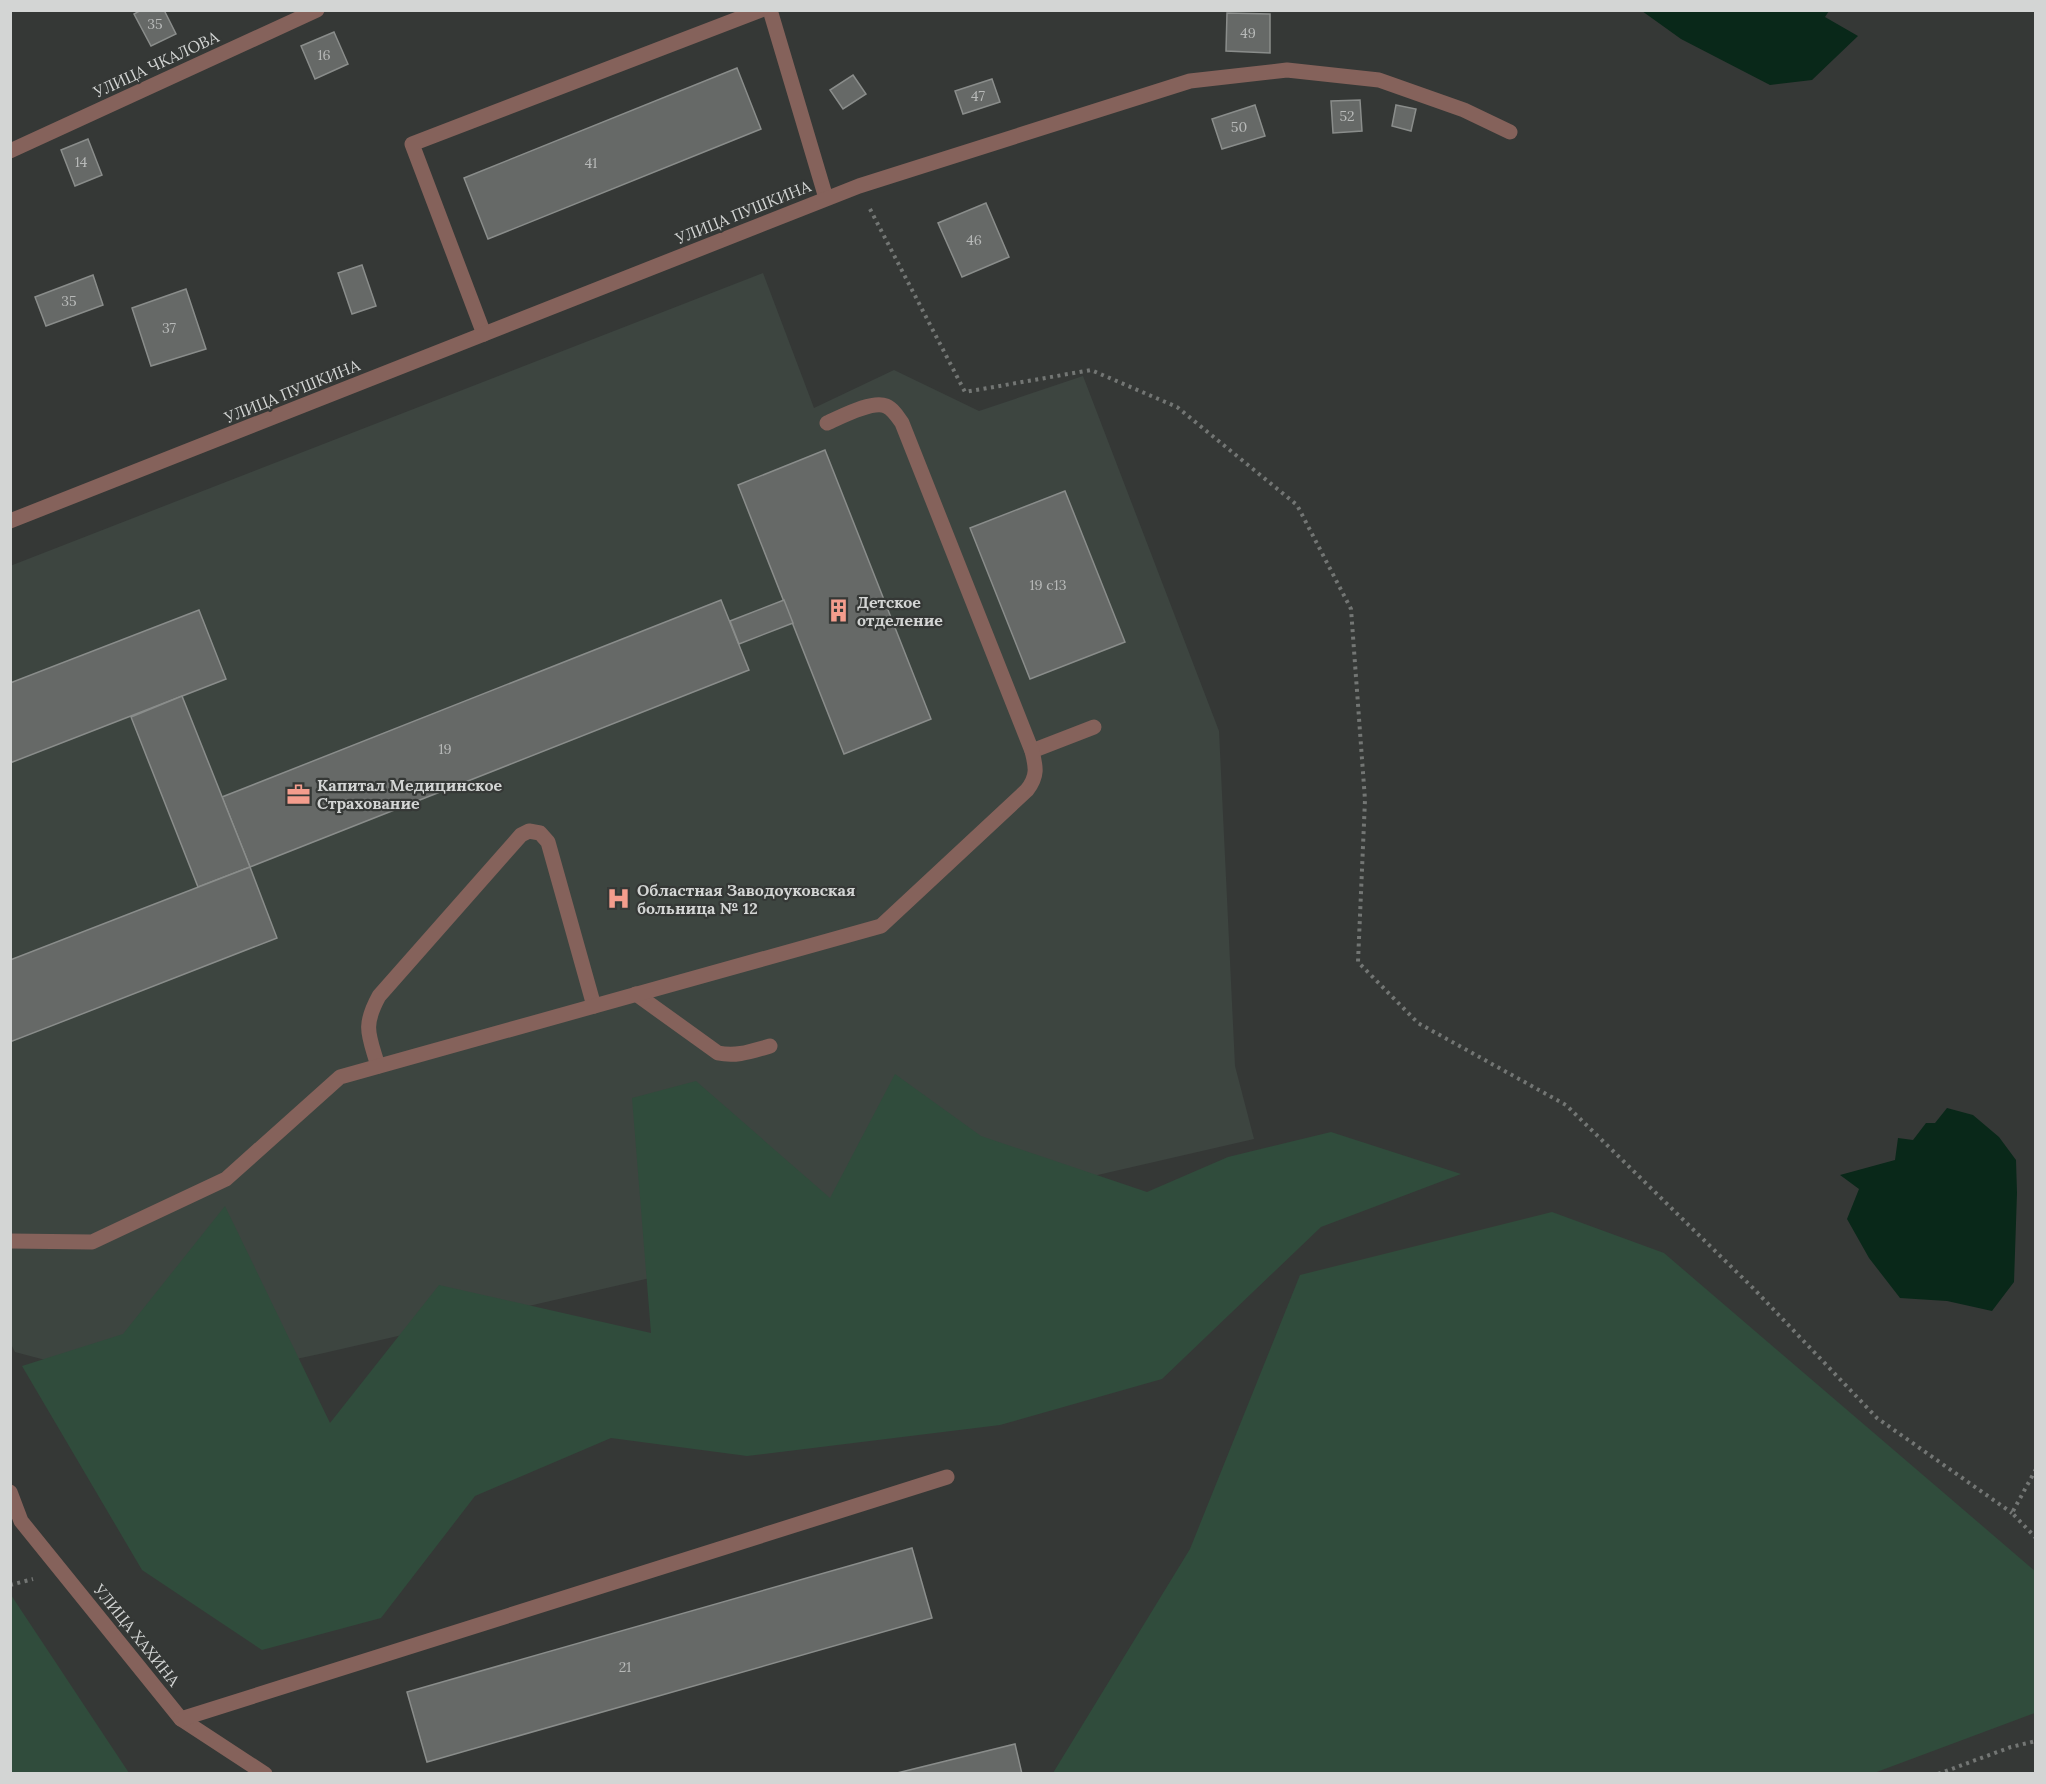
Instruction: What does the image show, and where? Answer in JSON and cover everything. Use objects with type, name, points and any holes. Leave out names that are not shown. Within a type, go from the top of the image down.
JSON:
[{"type":"street","name":"УЛИЦА ЧКАЛОВА","points":[[10,151],[317,10]]},
{"type":"street","points":[[484,334],[412,144],[761,10]]},
{"type":"street","points":[[770,10],[826,198]]},
{"type":"street","name":"УЛИЦА ПУШКИНА","points":[[10,521],[826,198],[1190,81],[1287,70],[1378,80],[1464,110],[1510,132]]},
{"type":"street","points":[[10,1240],[92,1242],[216,1184],[226,1179],[340,1077],[881,926],[1027,790],[1034,781],[1037,770],[1032,751],[902,423],[885,405],[872,405],[827,423]]},
{"type":"street","points":[[1032,751],[1094,727]]},
{"type":"street","points":[[378,1066],[368,1028],[370,1017],[380,996],[521,835],[529,831],[540,832],[548,842],[594,1006]]},
{"type":"street","points":[[636,994],[718,1053],[741,1054],[770,1046]]},
{"type":"street","points":[[181,1719],[947,1477]]},
{"type":"street","name":"УЛИЦА ХАХИНА","points":[[10,1492],[21,1521],[181,1719],[265,1773]]},
{"type":"street","points":[[235,1754],[248,1773]]},
{"type":"path","points":[[859,186],[965,392],[1091,370],[1177,407],[1297,505],[1352,609],[1365,800],[1358,962],[1418,1023],[1566,1105],[1754,1289],[1877,1418],[2012,1513],[2036,1538]]},
{"type":"path","points":[[2012,1513],[2036,1469]]},
{"type":"path","points":[[1938,1773],[2011,1747],[2036,1742]]},
{"type":"shaded area","points":[[1642,11],[1829,11],[1825,17],[1858,36],[1812,80],[1770,85],[1681,39]]},
{"type":"shaded area","name":"Областная Заводоуковская больница № 12","points":[[763,273],[814,408],[894,370],[979,411],[1083,376],[1219,731],[1235,1066],[1254,1139],[324,1353],[155,1389],[15,1352],[10,1342],[10,566]]},
{"type":"shaded area","points":[[895,1074],[981,1136],[1147,1192],[1228,1157],[1331,1132],[1461,1174],[1321,1227],[1162,1379],[1000,1425],[747,1456],[611,1438],[475,1496],[381,1618],[262,1650],[142,1570],[22,1366],[123,1334],[225,1206],[330,1423],[439,1285],[651,1333],[632,1098],[696,1081],[830,1198]]},
{"type":"shaded area","points":[[1947,1108],[1973,1115],[1999,1137],[2016,1160],[2014,1282],[1992,1311],[1947,1301],[1900,1298],[1869,1258],[1847,1219],[1859,1189],[1840,1175],[1895,1160],[1898,1138],[1913,1140],[1926,1123],[1935,1123]]},
{"type":"shaded area","points":[[1552,1212],[1664,1253],[2035,1571],[2035,1713],[1874,1773],[1053,1773],[1190,1549],[1300,1275]]},
{"type":"shaded area","points":[[11,1595],[129,1773],[11,1773]]},
{"type":"building","points":[[141,10],[164,10],[176,34],[151,46],[134,14]]},
{"type":"building","points":[[1227,13],[1270,14],[1270,53],[1226,51]]},
{"type":"building","points":[[334,32],[348,64],[315,79],[301,46]]},
{"type":"building","points":[[737,68],[761,129],[488,239],[464,178]]},
{"type":"building","points":[[853,75],[866,94],[843,109],[830,90]]},
{"type":"building","points":[[992,79],[1000,102],[963,114],[955,91]]},
{"type":"building","points":[[1360,100],[1362,131],[1333,133],[1331,101]]},
{"type":"building","points":[[1255,105],[1265,136],[1222,149],[1212,119]]},
{"type":"building","points":[[1396,105],[1416,109],[1411,131],[1392,126]]},
{"type":"building","points":[[88,139],[102,175],[75,186],[61,150]]},
{"type":"building","points":[[986,203],[1009,257],[962,277],[938,223]]},
{"type":"building","points":[[362,265],[376,306],[352,314],[338,273]]},
{"type":"building","points":[[93,275],[103,305],[46,326],[35,297]]},
{"type":"building","points":[[186,289],[206,349],[151,366],[132,308]]},
{"type":"building","name":"Детское отделение","points":[[825,450],[931,719],[844,754],[738,485]]},
{"type":"building","points":[[1065,491],[1125,642],[1030,679],[970,528]]},
{"type":"building","points":[[721,600],[749,670],[250,867],[222,797]]},
{"type":"building","points":[[784,600],[793,623],[739,644],[730,621]]},
{"type":"building","points":[[199,610],[226,679],[10,763],[10,683]]},
{"type":"building","points":[[182,696],[250,867],[198,887],[131,717]]},
{"type":"building","points":[[250,867],[277,938],[10,1042],[10,960]]},
{"type":"building","points":[[912,1548],[932,1618],[427,1762],[407,1692]]},
{"type":"building","points":[[1015,1744],[1022,1774],[893,1774]]},
{"type":"place","name":"Детское отделение","points":[[839,611]]},
{"type":"place","name":"Капитал Медицинское Страхование","points":[[299,794]]},
{"type":"place","name":"Областная Заводоуковская больница № 12","points":[[619,899]]}]
